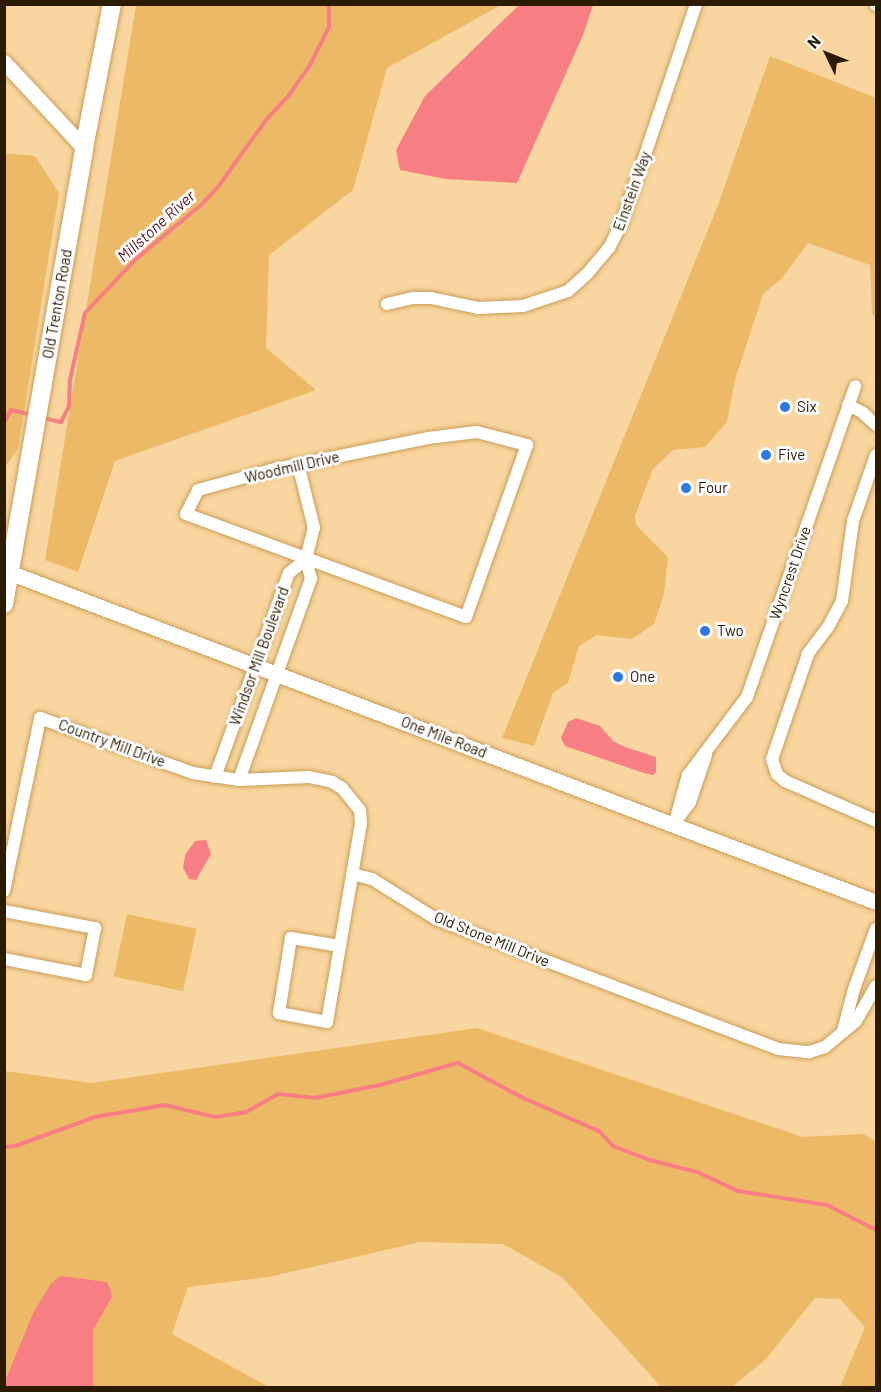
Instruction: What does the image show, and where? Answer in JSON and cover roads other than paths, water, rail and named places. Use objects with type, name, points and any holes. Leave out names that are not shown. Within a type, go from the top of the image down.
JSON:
[{"type":"main road","name":"Old Trenton Road","points":[[4,604],[84,148],[112,4]]},
{"type":"street","name":"Einstein Way","points":[[387,304],[414,298],[431,298],[478,308],[523,306],[568,291],[587,274],[609,248],[622,223],[696,4]]},
{"type":"street","points":[[4,62],[84,148]]},
{"type":"street","name":"Wyncrest Drive","points":[[674,825],[690,802],[708,751],[747,697],[855,386]]},
{"type":"street","points":[[848,405],[876,425]]},
{"type":"street","name":"Woodmill Drive","points":[[477,432],[527,445],[466,617],[186,514],[198,490],[298,464],[428,438],[477,432]]},
{"type":"street","points":[[876,455],[853,521],[842,601],[828,627],[808,654],[772,759],[777,774],[785,781],[876,821]]},
{"type":"street","points":[[298,464],[314,528],[306,559]]},
{"type":"street","name":"Windsor Mill Boulevard","points":[[215,777],[289,573],[306,559],[310,579],[278,675],[239,780]]},
{"type":"street","name":"One Mile Road","points":[[11,573],[876,902]]},
{"type":"street","name":"Country Mill Drive","points":[[4,891],[40,718],[193,773],[215,777]]},
{"type":"street","points":[[215,777],[239,780],[309,777],[332,782],[342,788],[360,810],[361,824],[327,1022],[279,1013],[291,938],[340,946]]},
{"type":"street","name":"Old Stone Mill Drive","points":[[352,874],[372,879],[436,919],[778,1049],[809,1052],[825,1047],[856,1021],[876,986]]},
{"type":"street","points":[[4,911],[95,928],[86,975],[4,959]]},
{"type":"street","points":[[843,1031],[854,989],[876,929]]},
{"type":"waterway","name":"Millstone River","points":[[43,418],[61,422],[69,406],[70,380],[85,313],[136,259],[202,204],[218,187],[266,120],[289,95],[311,63],[329,27],[329,4]]},
{"type":"waterway","name":"Millstone River","points":[[4,423],[11,410],[32,415]]},
{"type":"waterway","points":[[4,1147],[15,1146],[95,1117],[165,1105],[215,1117],[246,1112],[278,1094],[315,1098],[380,1085],[458,1063],[523,1098],[599,1131],[613,1146],[650,1160],[697,1172],[738,1191],[827,1205],[876,1230]]},
{"type":"place","name":"Six","points":[[785,407]]},
{"type":"place","name":"Five","points":[[766,455]]},
{"type":"place","name":"Four","points":[[686,488]]},
{"type":"place","name":"Two","points":[[705,631]]},
{"type":"place","name":"One","points":[[618,677]]}]
